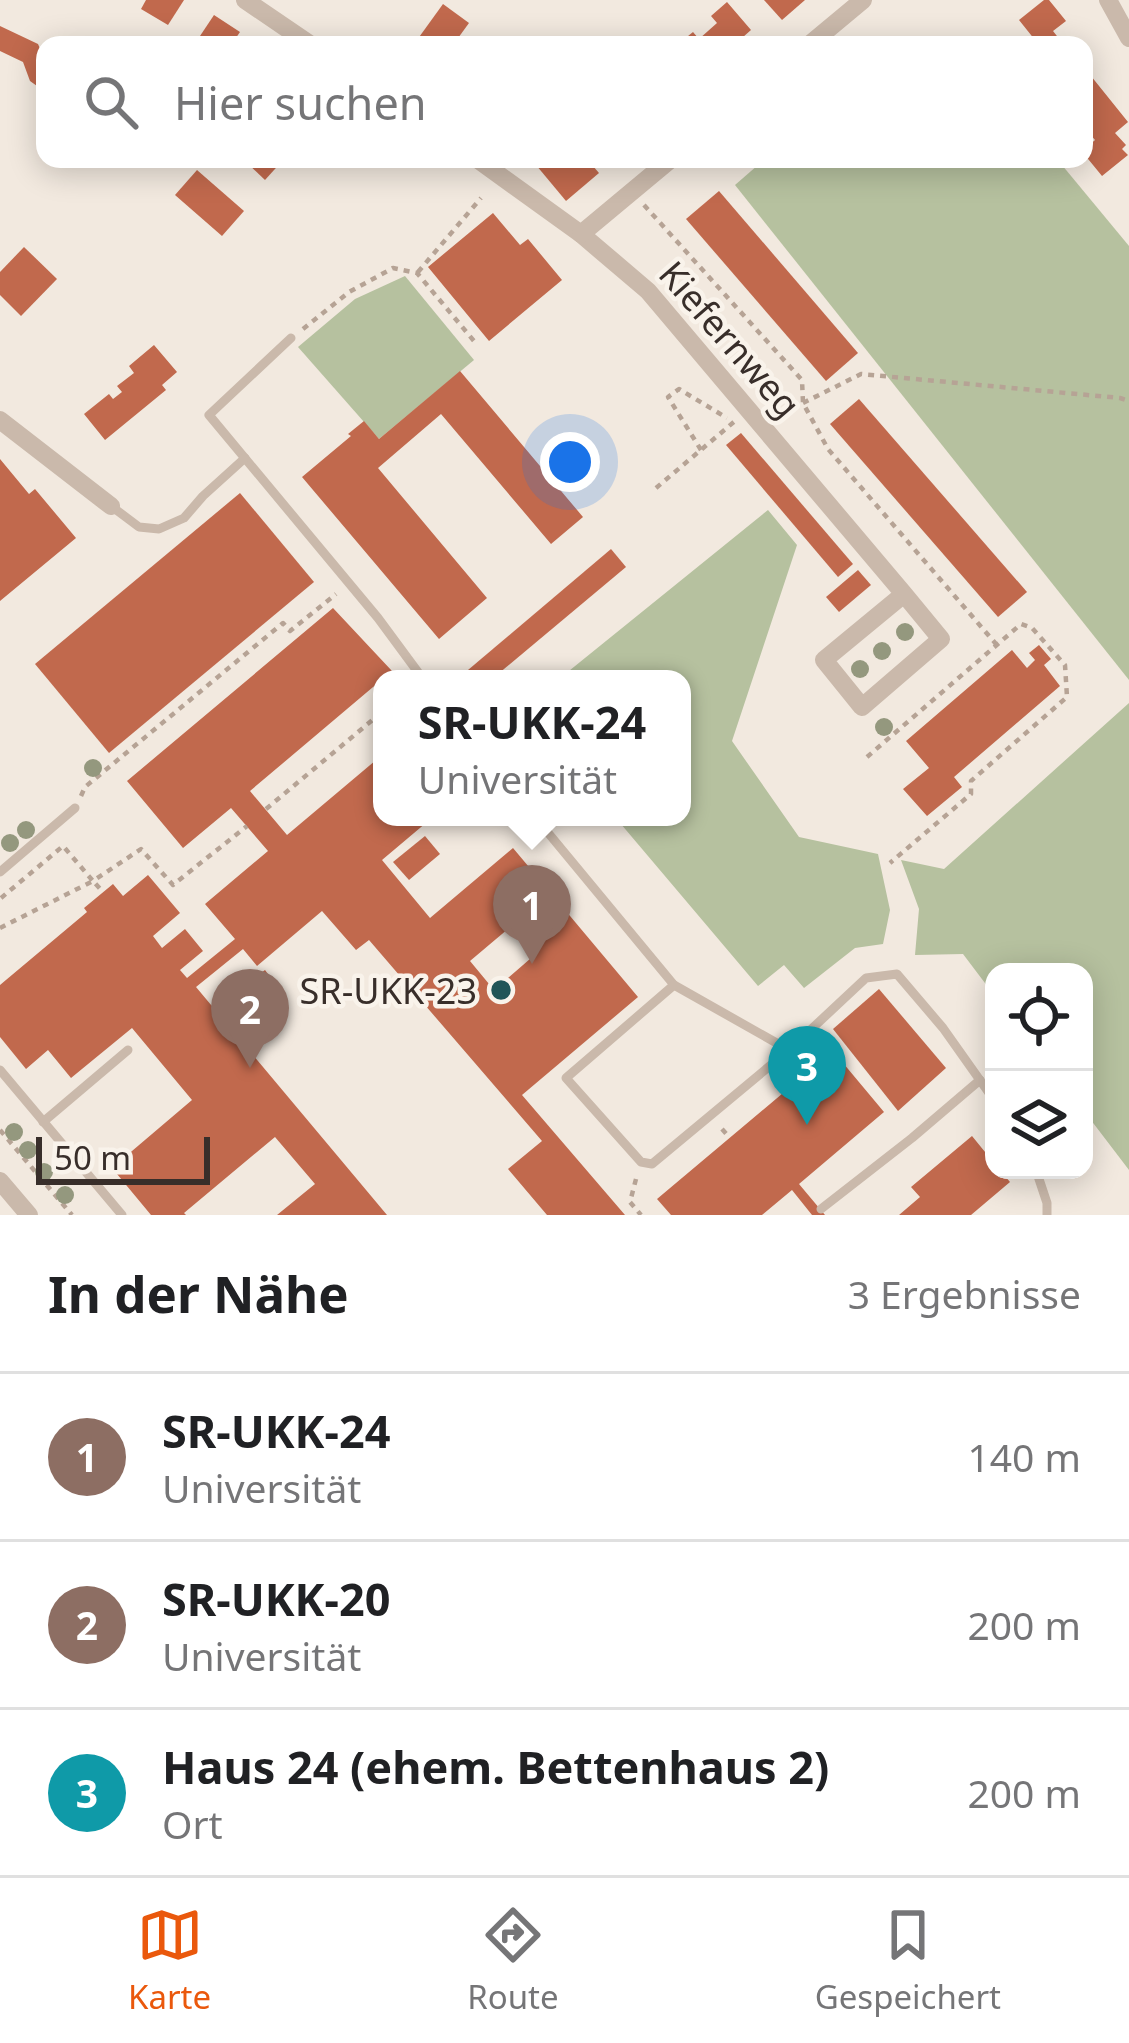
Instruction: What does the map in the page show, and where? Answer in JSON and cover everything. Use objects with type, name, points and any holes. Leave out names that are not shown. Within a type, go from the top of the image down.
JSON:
[{"type":"street","points":[[245,0],[298,36]]},
{"type":"street","points":[[820,36],[863,0]]},
{"type":"street","points":[[1108,0],[1129,38]]},
{"type":"street","name":"Kiefernweg","points":[[489,168],[581,234],[648,291],[904,593],[941,639],[862,707],[824,660],[904,593]]},
{"type":"street","points":[[581,234],[660,168]]},
{"type":"street","points":[[0,420],[111,506]]},
{"type":"street","points":[[0,1181],[29,1215]]},
{"type":"lane","points":[[291,338],[209,415],[416,670]]},
{"type":"lane","points":[[111,506],[139,527],[159,529],[184,518],[244,458]]},
{"type":"lane","points":[[0,872],[75,808]]},
{"type":"lane","points":[[542,826],[674,985],[789,1050]]},
{"type":"lane","points":[[674,985],[566,1078],[641,1162],[652,1164],[789,1050],[866,978],[897,974],[985,1087]]},
{"type":"lane","points":[[44,1122],[128,1050]]},
{"type":"lane","points":[[0,1070],[122,1215]]},
{"type":"lane","points":[[820,1209],[980,1080]]},
{"type":"lane","points":[[1039,1179],[1047,1215]]},
{"type":"path","points":[[632,191],[802,380],[803,403],[829,449],[996,644]]},
{"type":"path","points":[[417,273],[481,198]]},
{"type":"path","points":[[291,338],[349,292],[393,268],[417,273],[474,341]]},
{"type":"path","points":[[803,403],[861,374],[1129,401]]},
{"type":"path","points":[[656,488],[732,423],[679,388],[668,397],[700,450]]},
{"type":"path","points":[[75,808],[85,787],[283,623],[290,631],[350,583]]},
{"type":"path","points":[[867,757],[1021,624],[1032,628],[1065,665],[1067,697],[971,781],[971,794],[890,863]]},
{"type":"path","points":[[266,809],[373,720]]},
{"type":"path","points":[[0,928],[93,881],[141,849],[172,886],[247,826]]},
{"type":"path","points":[[0,898],[63,846],[103,892]]},
{"type":"path","points":[[0,1130],[72,1215]]},
{"type":"path","points":[[640,1215],[630,1202],[641,1162]]},
{"type":"green space","points":[[755,168],[1064,168],[1129,246],[1129,680],[735,185]]},
{"type":"green space","points":[[405,276],[474,360],[379,439],[298,347],[355,299]]},
{"type":"green space","points":[[768,510],[797,545],[732,741],[799,837],[878,854],[890,910],[883,944],[855,948],[804,988],[784,965],[758,986],[623,826],[691,826],[691,670],[570,670]]},
{"type":"green space","points":[[1129,703],[1129,1170],[1093,1123],[1093,963],[985,963],[985,983],[963,954],[915,955],[919,909],[901,860],[944,869]]},
{"type":"building","points":[[146,0],[184,0],[168,25],[141,9]]},
{"type":"building","points":[[764,0],[805,0],[782,20]]},
{"type":"building","points":[[1049,0],[1066,21],[1053,31],[1057,36],[1032,36],[1019,20]]},
{"type":"building","points":[[727,2],[751,30],[744,36],[702,36],[717,23],[711,16]]},
{"type":"building","points":[[443,4],[469,23],[460,36],[420,36]]},
{"type":"building","points":[[214,15],[240,32],[237,36],[200,36]]},
{"type":"building","points":[[0,26],[36,43],[36,85],[23,62],[0,51]]},
{"type":"building","points":[[1093,78],[1128,122],[1115,133],[1128,155],[1102,176],[1093,165]]},
{"type":"building","points":[[252,168],[276,168],[265,180]]},
{"type":"building","points":[[538,168],[595,168],[599,173],[566,201]]},
{"type":"building","points":[[197,170],[244,211],[222,236],[175,195]]},
{"type":"building","points":[[719,191],[858,353],[826,381],[686,219]]},
{"type":"building","points":[[493,213],[520,245],[528,239],[562,280],[489,341],[428,267]]},
{"type":"building","points":[[24,247],[57,279],[21,316],[0,295],[0,272]]},
{"type":"building","points":[[154,345],[177,372],[162,385],[166,390],[105,440],[84,414],[109,394],[113,399],[122,392],[117,386],[134,373],[129,366]]},
{"type":"building","points":[[460,371],[583,517],[551,544],[441,414],[378,468],[487,598],[439,639],[302,477],[364,421],[379,439]]},
{"type":"building","points":[[859,399],[1027,592],[998,617],[830,424]]},
{"type":"building","points":[[741,433],[853,564],[838,577],[726,445]]},
{"type":"building","points":[[0,459],[29,494],[35,489],[76,538],[0,601]]},
{"type":"building","points":[[240,493],[314,582],[109,753],[35,664]]},
{"type":"building","points":[[611,549],[626,567],[503,670],[468,670]]},
{"type":"building","points":[[858,570],[871,585],[839,612],[826,597]]},
{"type":"building","points":[[333,608],[391,670],[373,670],[373,687],[250,791],[287,835],[373,763],[373,826],[422,826],[382,860],[430,918],[513,848],[638,997],[522,1095],[625,1215],[547,1215],[508,1169],[542,1141],[369,940],[356,950],[322,911],[257,966],[243,949],[196,987],[387,1215],[277,1215],[315,1184],[275,1137],[186,1215],[151,1215],[112,1168],[192,1100],[132,1028],[71,1078],[48,1050],[26,1069],[0,1037],[0,985],[113,884],[123,896],[148,875],[180,913],[153,936],[162,948],[185,929],[203,951],[180,970],[187,978],[235,939],[205,904],[268,851],[231,808],[183,848],[127,781]],"holes":[[[514,924],[538,952],[494,990],[470,961]]]},
{"type":"building","points":[[1039,645],[1051,659],[1044,665],[1060,686],[954,777],[962,787],[927,816],[903,789],[929,768],[906,741],[1012,650],[1027,668],[1035,660],[1029,653]]},
{"type":"building","points":[[425,836],[440,854],[409,880],[393,862]]},
{"type":"building","points":[[265,970],[276,985],[254,1002],[242,987]]},
{"type":"building","points":[[879,989],[946,1068],[898,1111],[833,1029]]},
{"type":"building","points":[[833,1051],[884,1112],[799,1184],[825,1215],[812,1215],[792,1190],[762,1215],[671,1215],[657,1199]]},
{"type":"building","points":[[972,1136],[985,1152],[985,1179],[1010,1182],[971,1215],[899,1215],[920,1197],[911,1187]]},
{"type":"place","name":"SR-UKK-24","points":[[532,964]]},
{"type":"place","name":"SR-UKK-23","points":[[501,990]]},
{"type":"place","name":"SR-UKK-20","points":[[250,1068]]},
{"type":"place","name":"Haus 24 (ehem. Bettenhaus 2)","points":[[807,1125]]}]
